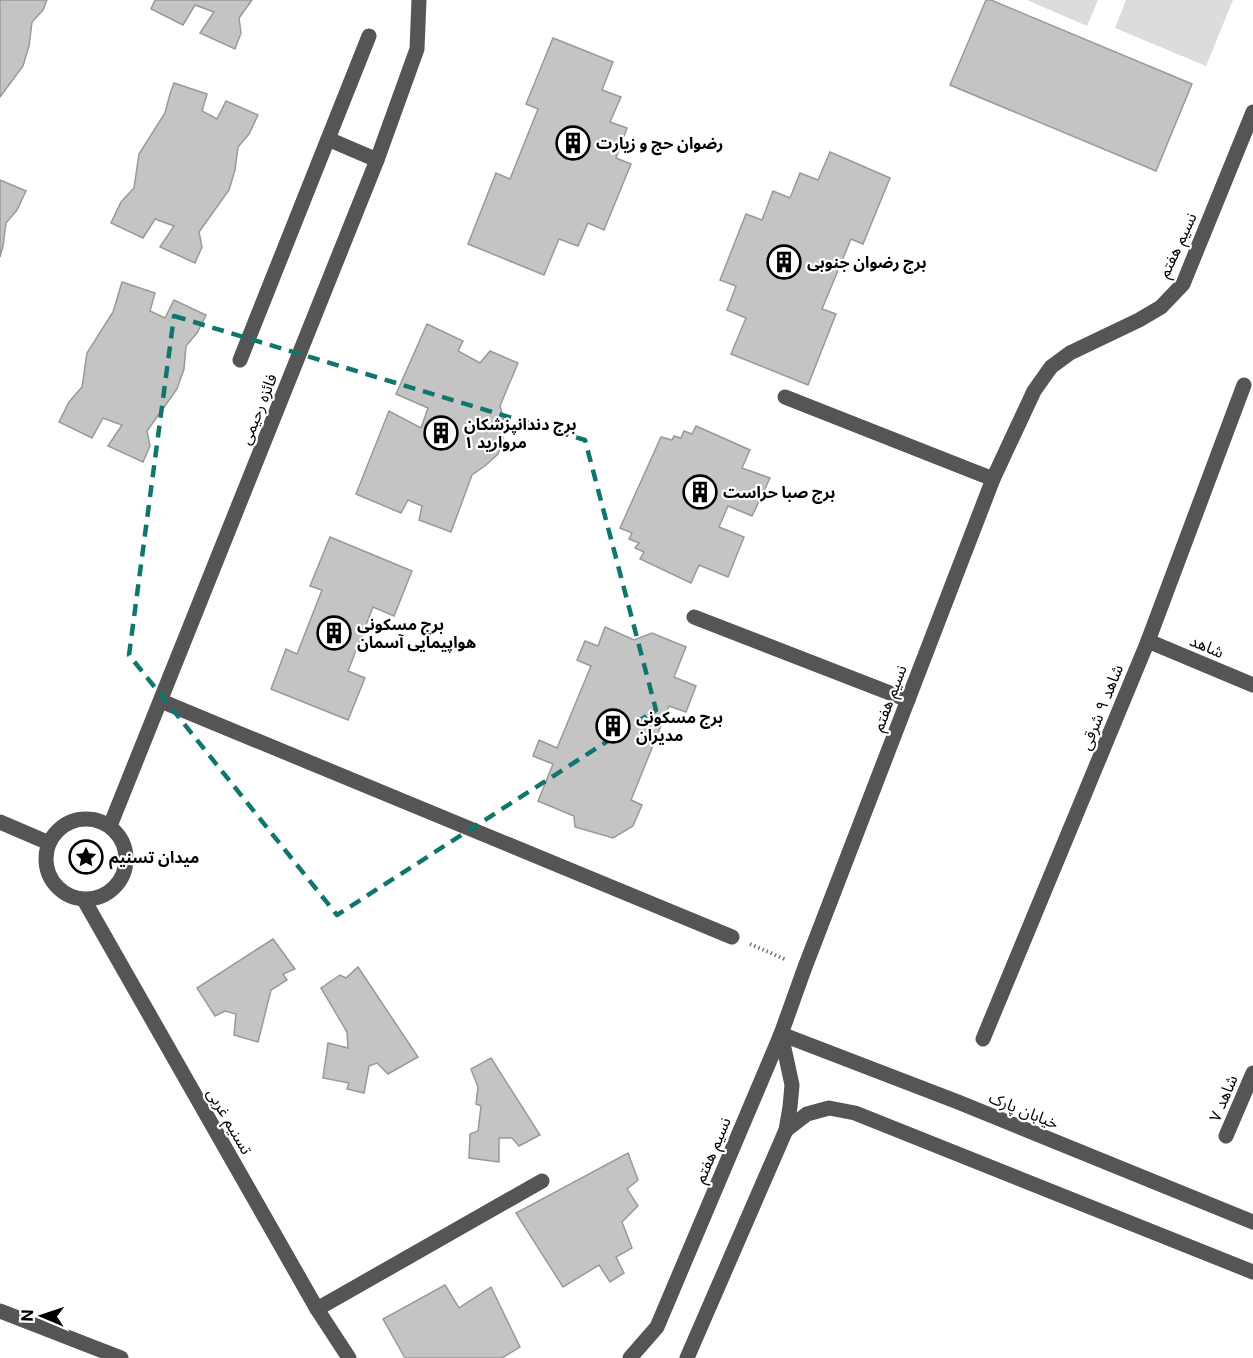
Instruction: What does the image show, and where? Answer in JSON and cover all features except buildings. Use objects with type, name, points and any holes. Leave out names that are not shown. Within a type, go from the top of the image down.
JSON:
[{"type":"street","name":"فائزه رحیمی","points":[[110,826],[377,160],[417,49],[419,0]]},
{"type":"street","points":[[240,360],[369,36]]},
{"type":"street","name":"نسیم هفتم","points":[[630,1358],[657,1327],[781,1034],[804,967],[993,479],[1034,391],[1051,367],[1070,353],[1161,307],[1183,284],[1253,112]]},
{"type":"street","points":[[328,139],[377,160]]},
{"type":"street","name":"شاهد ۹ شرقی","points":[[983,1039],[1148,641],[1244,385]]},
{"type":"street","points":[[785,397],[993,479]]},
{"type":"street","points":[[694,617],[908,700]]},
{"type":"street","name":"شاهد","points":[[1148,641],[1253,685]]},
{"type":"street","points":[[161,701],[732,937]]},
{"type":"street","points":[[88,818],[110,826],[120,835],[127,860],[118,884],[109,893],[84,900],[71,897],[60,890],[51,880],[46,855],[49,843],[56,832],[65,824],[76,819],[88,818]]},
{"type":"street","points":[[0,822],[49,843]]},
{"type":"street","name":"تسنیم غربی","points":[[84,900],[316,1309],[349,1358]]},
{"type":"street","points":[[687,1358],[786,1130],[792,1085],[781,1034]]},
{"type":"street","name":"خیابان پارک","points":[[781,1034],[1253,1222]]},
{"type":"street","name":"شاهد ۷","points":[[1226,1136],[1253,1073]]},
{"type":"street","points":[[786,1130],[807,1114],[829,1108],[855,1113],[1253,1272]]},
{"type":"street","points":[[316,1309],[542,1181]]},
{"type":"street","points":[[0,1311],[121,1358]]},
{"type":"path","points":[[732,937],[804,967]]},
{"type":"highlighted area","points":[[174,316],[585,440],[656,710],[337,915],[129,655]]},
{"type":"shaded area","points":[[1027,0],[1098,0],[1087,26]]},
{"type":"shaded area","points":[[1126,0],[1233,0],[1206,66],[1115,28]]},
{"type":"place","name":"رضوان حج و زیارت","points":[[573,143]]},
{"type":"place","name":"برج رضوان جنوبی","points":[[784,262]]},
{"type":"place","name":"برج دندانپزشکان مروارید ۱","points":[[441,433]]},
{"type":"place","name":"برج صبا حراست","points":[[700,492]]},
{"type":"place","name":"برج مسکونی هواپیمایی آسمان","points":[[334,633]]},
{"type":"place","name":"برج مسکونی مدیران","points":[[613,726]]},
{"type":"place","name":"میدان تسنیم","points":[[86,857]]}]
